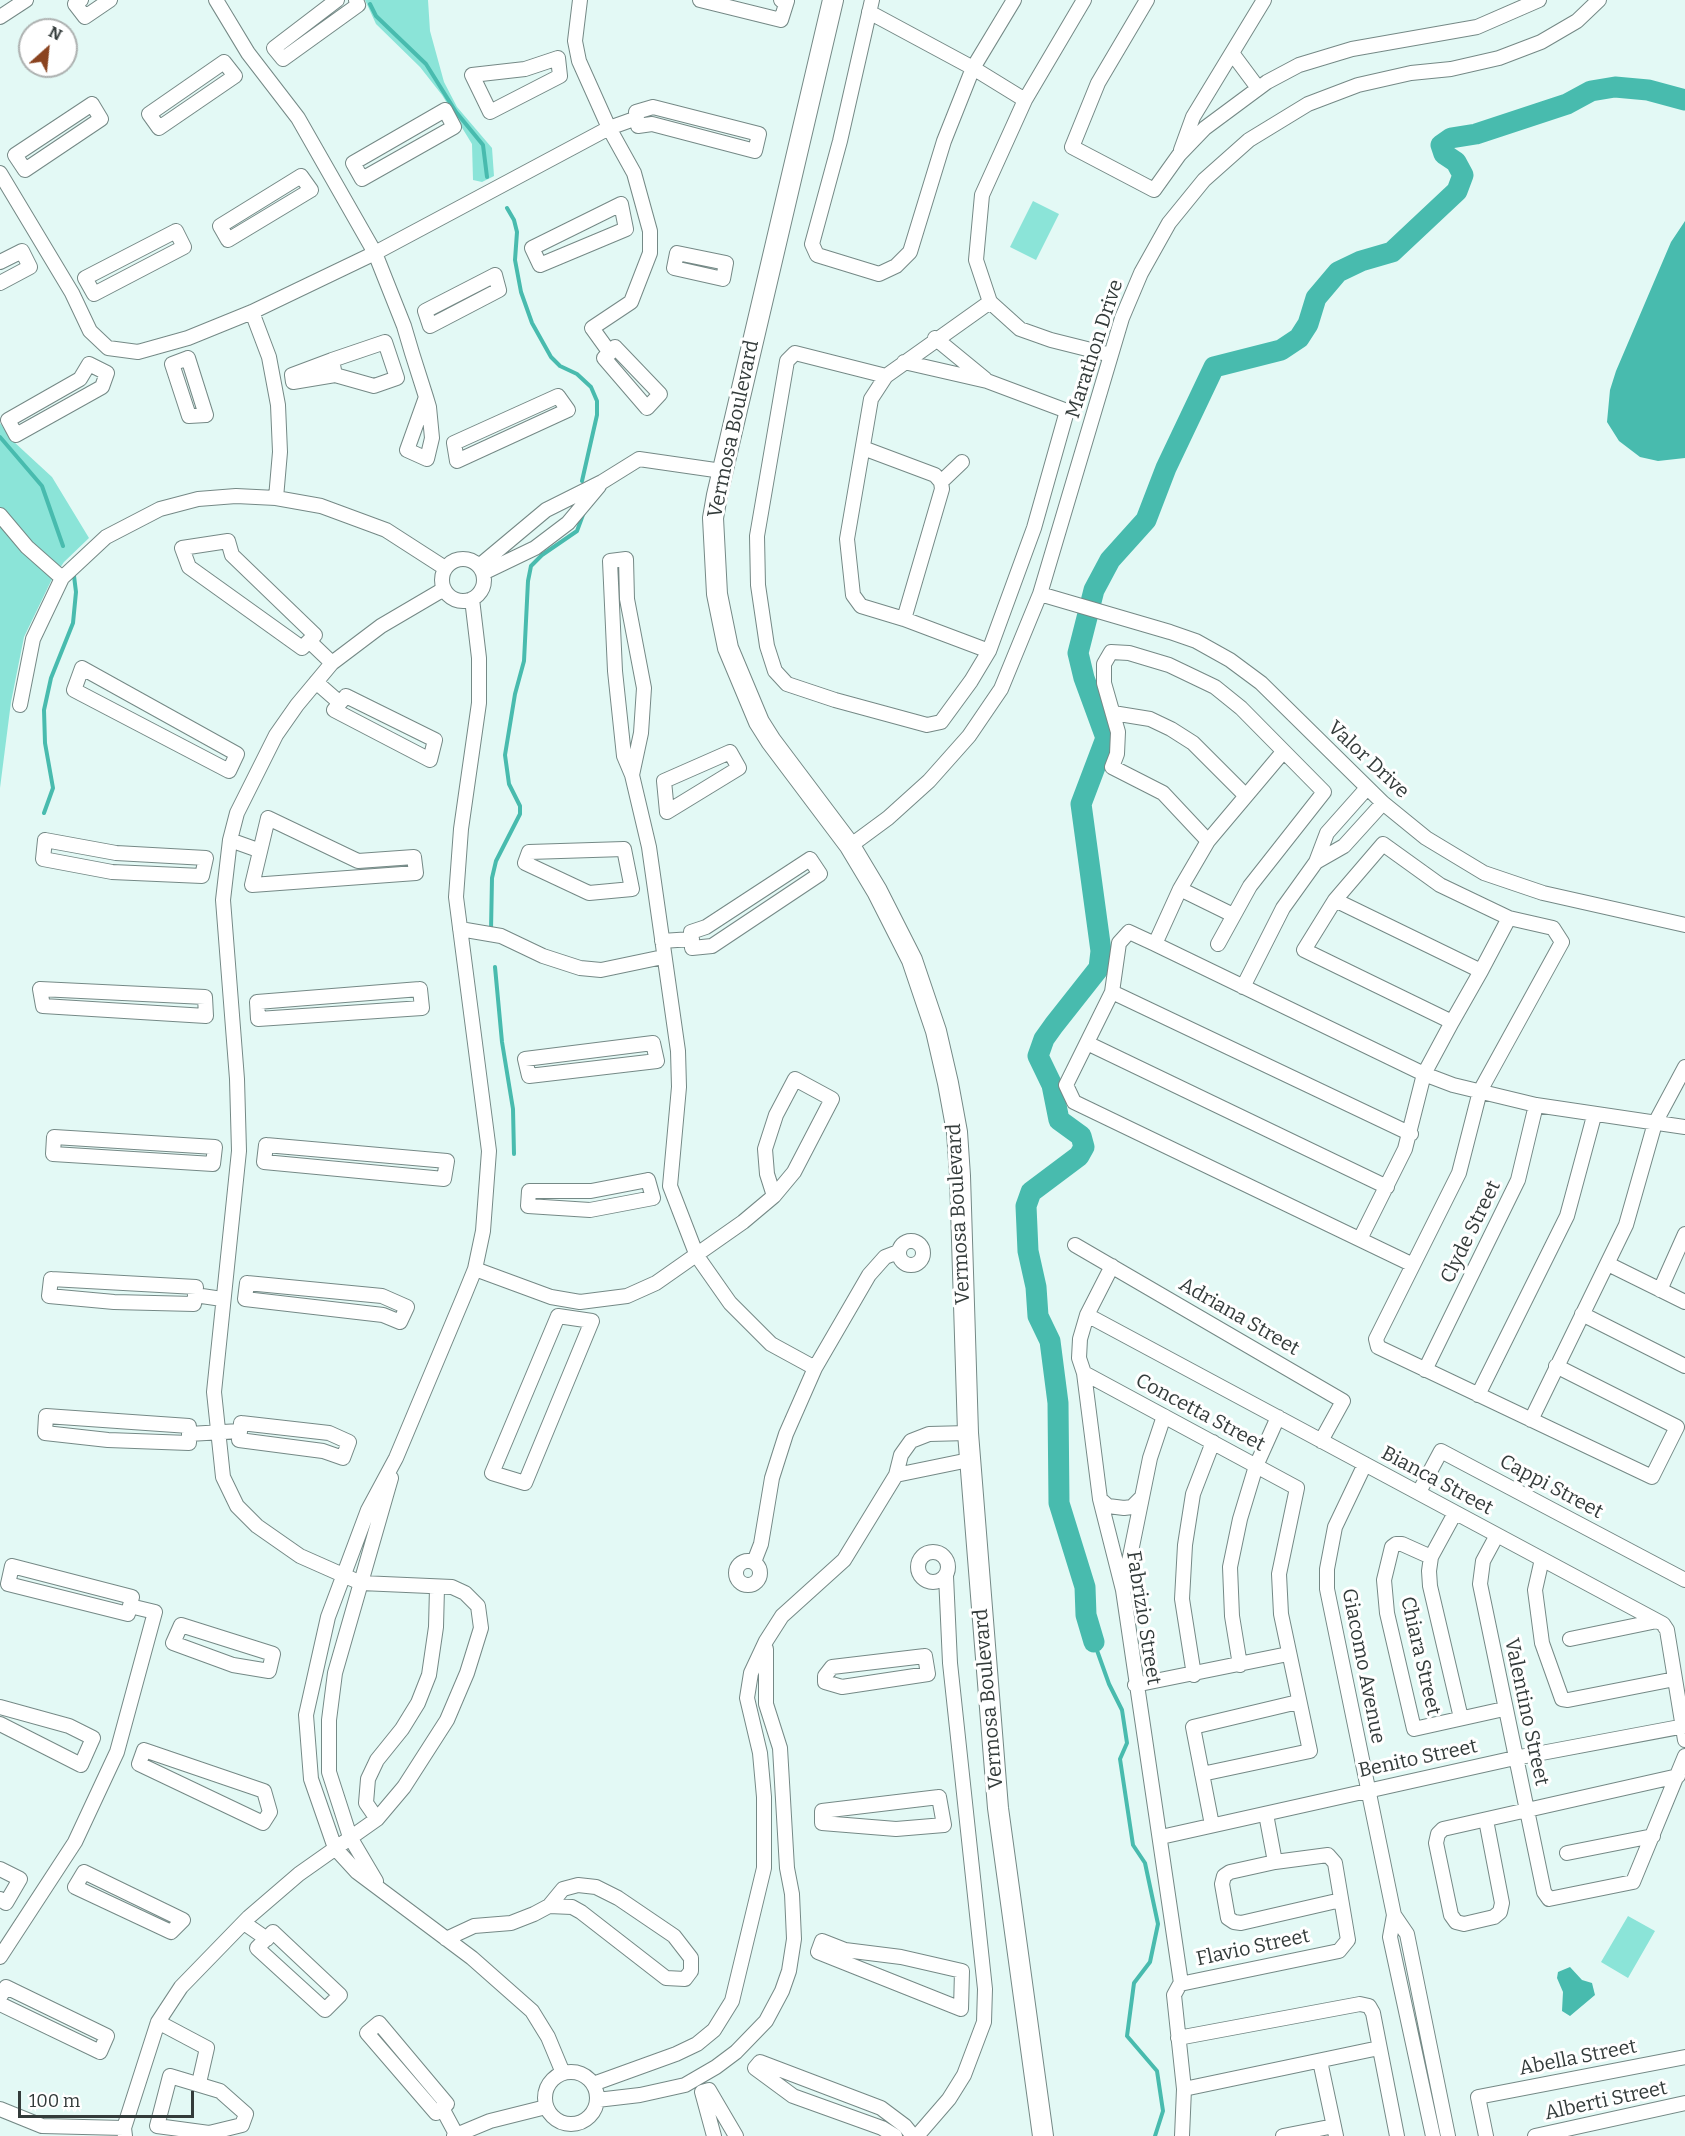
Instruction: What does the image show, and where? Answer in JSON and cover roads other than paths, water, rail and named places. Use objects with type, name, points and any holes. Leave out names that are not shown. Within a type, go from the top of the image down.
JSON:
[{"type":"main road","name":"Vermosa Boulevard","points":[[832,0],[722,471],[713,518],[715,566],[722,621],[732,657],[748,699],[771,741],[850,846],[877,891],[912,960],[936,1031],[948,1083],[957,1132],[969,1460],[998,1808],[1043,2136]]},
{"type":"street","points":[[0,17],[26,0]]},
{"type":"street","points":[[81,0],[75,4],[85,17],[110,0]]},
{"type":"street","points":[[216,0],[248,52],[298,117],[375,253],[404,326],[426,397],[431,417],[430,448],[427,459],[407,450],[426,397]]},
{"type":"street","points":[[337,0],[274,48],[283,59],[315,39],[358,5],[356,0]]},
{"type":"street","points":[[580,0],[576,29],[579,61],[609,128],[634,172],[650,231],[650,253],[631,302],[592,328],[610,353]]},
{"type":"street","points":[[700,0],[781,20],[787,1],[782,0]]},
{"type":"street","points":[[1014,0],[973,68],[944,141],[910,252],[896,266],[879,274],[817,255],[812,244],[840,141],[871,6],[973,68],[1025,100]]},
{"type":"street","points":[[1084,0],[1025,100],[982,195],[976,260],[990,302],[1020,328],[1051,340],[1111,355]]},
{"type":"street","points":[[1147,0],[1098,83],[1072,147],[1154,190],[1179,155],[1205,128],[1258,88],[1299,65],[1352,49],[1477,27],[1538,0]]},
{"type":"street","points":[[1179,155],[1193,117],[1264,0]]},
{"type":"street","name":"Marathon Drive","points":[[850,846],[888,818],[929,781],[969,736],[1000,689],[1040,594],[1122,318],[1140,273],[1169,223],[1204,180],[1249,140],[1308,104],[1358,85],[1411,73],[1451,69],[1499,58],[1541,42],[1577,21],[1599,0]]},
{"type":"street","points":[[230,69],[248,52]]},
{"type":"street","points":[[1232,53],[1258,88]]},
{"type":"street","points":[[260,66],[279,54]]},
{"type":"street","points":[[558,58],[559,67],[560,76],[490,112],[472,75],[525,69],[558,58]]},
{"type":"street","points":[[559,67],[579,61]]},
{"type":"street","points":[[224,62],[230,69],[235,76],[159,128],[149,114],[224,62]]},
{"type":"street","points":[[92,104],[101,119],[25,170],[20,162],[15,155],[92,104]]},
{"type":"street","points":[[653,107],[759,134],[755,151],[652,124],[638,126],[637,118],[636,112],[653,107]]},
{"type":"street","points":[[445,110],[454,127],[362,179],[358,171],[353,163],[445,110]]},
{"type":"street","points":[[20,162],[0,173],[72,293],[90,331],[108,348],[138,352],[175,342],[252,312],[375,253],[609,128],[637,118]]},
{"type":"street","points":[[306,184],[328,170]]},
{"type":"street","points":[[337,184],[358,171]]},
{"type":"street","points":[[301,176],[306,184],[311,190],[228,240],[220,226],[301,176]]},
{"type":"street","points":[[621,204],[623,216],[626,230],[540,265],[532,248],[621,204]]},
{"type":"street","points":[[623,216],[646,210]]},
{"type":"street","points":[[176,231],[184,248],[94,294],[90,286],[85,278],[176,231]]},
{"type":"street","points":[[26,259],[43,246]]},
{"type":"street","points":[[0,262],[22,251],[30,267],[0,282]]},
{"type":"street","points":[[650,253],[675,260]]},
{"type":"street","points":[[495,275],[499,290],[430,327],[428,318],[425,311],[495,275]]},
{"type":"street","points":[[72,293],[90,286]]},
{"type":"street","points":[[989,651],[904,619],[861,606],[853,595],[847,539],[871,399],[886,376],[935,338],[990,302]]},
{"type":"street","points":[[252,312],[269,357],[278,405],[280,452],[276,498]]},
{"type":"street","points":[[404,326],[428,318]]},
{"type":"street","points":[[935,338],[987,381]]},
{"type":"street","points":[[175,342],[180,361]]},
{"type":"street","points":[[385,342],[397,378],[374,386],[335,375],[293,382],[292,375],[332,360],[385,342]]},
{"type":"street","points":[[98,368],[108,348]]},
{"type":"street","points":[[886,376],[795,352],[787,361],[757,536],[758,585],[767,646],[775,671],[787,684],[927,725],[941,722],[972,681],[989,651],[1034,528],[1067,411],[987,381],[904,362]]},
{"type":"street","points":[[391,359],[412,353]]},
{"type":"street","points":[[332,360],[335,375]]},
{"type":"street","points":[[89,364],[98,368],[108,373],[102,387],[16,435],[8,420],[80,379],[89,364]]},
{"type":"street","points":[[558,396],[568,410],[457,461],[456,453],[454,443],[558,396]]},
{"type":"street","points":[[430,448],[456,453]]},
{"type":"street","points":[[863,448],[935,475],[941,482],[942,489],[904,619]]},
{"type":"street","points":[[481,569],[461,558],[445,568],[442,582],[444,589],[453,598],[466,601],[472,599],[481,591],[481,569],[546,510],[602,482],[639,459],[722,471]]},
{"type":"street","points":[[941,482],[962,462]]},
{"type":"street","points":[[481,569],[535,548],[568,523],[602,482]]},
{"type":"street","points":[[20,705],[33,639],[62,578],[106,537],[160,509],[217,496],[276,498],[321,506],[365,520],[407,541],[445,568]]},
{"type":"street","points":[[0,515],[27,547],[62,578]]},
{"type":"street","points":[[228,541],[232,555],[315,635],[309,641],[302,648],[189,567],[182,548],[228,541]]},
{"type":"street","points":[[632,775],[641,733],[644,688],[627,599],[626,559],[610,561],[615,671],[624,756],[640,805],[651,862],[678,1051],[679,1087],[670,1186],[697,1256],[730,1303],[771,1344],[815,1368]]},
{"type":"street","points":[[1,2110],[42,2126],[124,2132],[158,2022],[181,1987],[244,1923],[299,1874],[377,1819],[404,1787],[447,1720],[468,1673],[481,1628],[478,1606],[465,1593],[452,1587],[438,1588],[387,1583],[361,1584],[300,1556],[257,1526],[237,1506],[223,1477],[214,1392],[239,1154],[237,1079],[223,900],[230,840],[237,813],[276,735],[332,663],[381,626],[444,589]]},
{"type":"street","name":"Valor Drive","points":[[1040,594],[1196,641],[1230,660],[1261,683],[1383,803],[1426,838],[1450,854],[1507,882],[1685,925]]},
{"type":"street","points":[[472,599],[478,658],[479,703],[460,830],[456,897],[485,1106],[489,1151],[483,1231],[475,1269],[396,1458],[368,1510],[328,1617],[306,1715],[312,1779],[335,1848],[357,1872],[472,1958],[532,2011],[548,2037],[564,2073]]},
{"type":"street","points":[[309,641],[332,663]]},
{"type":"street","points":[[1208,841],[1163,794],[1112,767],[1117,754],[1118,732],[1104,683],[1104,664],[1112,652],[1129,653],[1169,665],[1209,684],[1241,708],[1324,792],[1266,863],[1233,915],[1218,944]]},
{"type":"street","points":[[82,668],[237,754],[233,763],[229,771],[74,690],[82,668]]},
{"type":"street","points":[[615,671],[641,673]]},
{"type":"street","points":[[316,682],[340,703]]},
{"type":"street","points":[[346,696],[435,740],[430,760],[334,710],[340,703],[346,696]]},
{"type":"street","points":[[1113,713],[1150,720],[1171,729],[1192,743],[1245,795]]},
{"type":"street","points":[[730,752],[739,768],[668,812],[665,795],[664,781],[730,752]]},
{"type":"street","points":[[1155,944],[1180,889],[1208,841],[1283,752]]},
{"type":"street","points":[[233,763],[254,775]]},
{"type":"street","points":[[1243,987],[1283,908],[1316,862],[1327,833],[1367,788]]},
{"type":"street","points":[[640,805],[665,795]]},
{"type":"street","points":[[1316,862],[1344,846],[1383,803]]},
{"type":"street","points":[[268,818],[357,861],[414,857],[416,873],[252,885],[258,850],[268,818]]},
{"type":"street","points":[[45,840],[116,853],[206,858],[204,868],[202,876],[123,872],[43,859],[45,840]]},
{"type":"street","points":[[230,840],[258,850]]},
{"type":"street","points":[[1452,1022],[1305,950],[1335,900],[1383,844],[1440,885],[1509,918],[1553,928],[1562,942],[1480,1092],[1459,1173],[1411,1264],[1376,1339],[1378,1347],[1652,1477],[1677,1428],[1556,1366]]},
{"type":"street","points":[[624,849],[628,867],[632,889],[589,893],[525,863],[530,852],[624,849]]},
{"type":"street","points":[[810,859],[820,874],[712,946],[692,948],[692,939],[691,932],[706,927],[810,859]]},
{"type":"street","points":[[628,867],[651,862]]},
{"type":"street","points":[[204,868],[226,869]]},
{"type":"street","points":[[1180,889],[1233,915]]},
{"type":"street","points":[[1335,900],[1481,971]]},
{"type":"street","points":[[1360,1239],[1411,1134],[1424,1074],[1509,918]]},
{"type":"street","points":[[460,929],[501,936],[543,957],[580,968],[601,970],[663,957]]},
{"type":"street","points":[[1411,1264],[1074,1101],[1066,1085],[1112,992],[1119,943],[1130,932],[1424,1074],[1480,1092],[1536,1105],[1594,1116],[1685,1127]]},
{"type":"street","points":[[662,941],[692,939]]},
{"type":"street","points":[[40,989],[205,997],[205,1007],[206,1016],[43,1006],[40,989]]},
{"type":"street","points":[[420,989],[422,1008],[258,1019],[258,1010],[257,1002],[420,989]]},
{"type":"street","points":[[1112,992],[1411,1134]]},
{"type":"street","points":[[205,1007],[258,1010]]},
{"type":"street","points":[[653,1043],[656,1052],[657,1061],[529,1076],[525,1059],[653,1043]]},
{"type":"street","points":[[1088,1043],[1387,1187]]},
{"type":"street","points":[[656,1052],[678,1051]]},
{"type":"street","points":[[1531,1420],[1626,1225],[1655,1123],[1685,1067]]},
{"type":"street","points":[[475,1269],[551,1297],[580,1302],[627,1296],[656,1283],[697,1256],[774,1196],[794,1172],[832,1099],[795,1079],[776,1115],[765,1149],[767,1174],[774,1196]]},
{"type":"street","name":"Clyde Street","points":[[1425,1370],[1518,1180],[1536,1105]]},
{"type":"street","points":[[1478,1395],[1567,1216],[1594,1116]]},
{"type":"street","points":[[54,1137],[215,1147],[214,1155],[213,1164],[53,1154],[54,1137]]},
{"type":"street","points":[[266,1145],[447,1161],[444,1179],[264,1162],[265,1153],[266,1145]]},
{"type":"street","points":[[214,1155],[265,1153]]},
{"type":"street","points":[[648,1180],[651,1190],[652,1198],[590,1210],[528,1206],[529,1191],[591,1191],[648,1180]]},
{"type":"street","points":[[651,1190],[670,1186]]},
{"type":"street","points":[[1660,1290],[1685,1233]]},
{"type":"street","name":"Adriana Street","points":[[1075,1245],[1343,1401],[1321,1441]]},
{"type":"street","points":[[754,1562],[761,1544],[772,1478],[786,1434],[815,1368],[869,1275],[885,1257],[898,1252]]},
{"type":"street","points":[[1608,1264],[1685,1302]]},
{"type":"street","name":"Fabrizio Street","points":[[1112,1266],[1087,1315],[1080,1339],[1079,1358],[1084,1372],[1100,1499],[1123,1590],[1135,1685],[1161,1837],[1181,1983]]},
{"type":"street","points":[[51,1279],[195,1287],[195,1295],[194,1304],[114,1302],[49,1296],[51,1279]]},
{"type":"street","points":[[247,1283],[382,1296],[407,1307],[400,1322],[383,1315],[245,1299],[246,1293],[247,1283]]},
{"type":"street","points":[[195,1295],[246,1293]]},
{"type":"street","points":[[573,1317],[580,1302]]},
{"type":"street","points":[[1582,1314],[1685,1366]]},
{"type":"street","name":"Bianca Street","points":[[1087,1315],[1657,1621]]},
{"type":"street","points":[[558,1316],[573,1317],[592,1322],[525,1484],[492,1473],[558,1316]]},
{"type":"street","name":"Concetta Street","points":[[1084,1372],[1297,1488],[1279,1574],[1281,1614],[1288,1654]]},
{"type":"street","points":[[46,1416],[189,1426],[189,1434],[189,1443],[108,1440],[45,1433],[46,1416]]},
{"type":"street","points":[[1123,1590],[1142,1497],[1164,1416]]},
{"type":"street","points":[[1240,1665],[1232,1616],[1230,1568],[1240,1519],[1256,1466],[1278,1418]]},
{"type":"street","points":[[241,1423],[329,1432],[350,1442],[343,1458],[323,1451],[239,1440],[240,1431],[241,1423]]},
{"type":"street","points":[[189,1434],[240,1431]]},
{"type":"street","points":[[593,2084],[676,2054],[697,2043],[714,2030],[732,2001],[764,1868],[764,1797],[760,1753],[747,1698],[751,1673],[766,1641],[782,1616],[844,1560],[896,1475],[901,1455],[911,1441],[929,1434],[968,1433]]},
{"type":"street","points":[[1194,1675],[1182,1599],[1185,1545],[1193,1494],[1213,1442]]},
{"type":"street","name":"Cappi Street","points":[[1419,1492],[1441,1451],[1685,1580]]},
{"type":"street","points":[[390,1898],[368,1869],[350,1837],[329,1772],[329,1720],[335,1673],[381,1520],[396,1458]]},
{"type":"street","points":[[896,1475],[969,1460]]},
{"type":"street","name":"Giacomo Avenue","points":[[1365,1464],[1335,1527],[1327,1569],[1327,1589],[1394,1915],[1407,1934],[1448,2136]]},
{"type":"street","points":[[1100,1499],[1108,1506],[1124,1509],[1132,1507],[1142,1497]]},
{"type":"street","points":[[1455,1513],[1431,1557],[1430,1586],[1461,1718]]},
{"type":"street","name":"Valentino Street","points":[[1497,1535],[1483,1561],[1480,1584],[1504,1709],[1528,1809],[1544,1892],[1549,1899],[1633,1882],[1653,1836]]},
{"type":"street","name":"Chiara Street","points":[[1431,1557],[1402,1544],[1392,1547],[1384,1580],[1388,1613],[1414,1729],[1504,1709]]},
{"type":"street","points":[[1542,1559],[1535,1590],[1542,1644],[1562,1699],[1568,1700],[1675,1678]]},
{"type":"street","points":[[12,1566],[132,1597],[130,1606],[128,1614],[8,1584],[12,1566]]},
{"type":"street","points":[[905,2133],[949,2099],[964,2075],[984,2022],[986,1989],[950,1663],[946,1576]]},
{"type":"street","points":[[377,1819],[366,1803],[368,1779],[377,1760],[402,1729],[418,1703],[429,1675],[436,1628],[438,1588]]},
{"type":"street","points":[[0,1957],[75,1842],[114,1757],[155,1612],[130,1606]]},
{"type":"street","points":[[1570,1639],[1657,1621],[1667,1630],[1685,1726],[1685,1740]]},
{"type":"street","points":[[181,1625],[273,1654],[269,1671],[233,1665],[173,1643],[177,1634],[181,1625]]},
{"type":"street","points":[[152,1626],[177,1634]]},
{"type":"street","points":[[597,2100],[640,2095],[685,2085],[736,2052],[766,2021],[789,1971],[794,1939],[792,1894],[787,1868],[780,1748],[766,1704],[766,1641]]},
{"type":"street","points":[[1135,1685],[1194,1675],[1288,1654],[1310,1751],[1202,1774]]},
{"type":"street","points":[[925,1656],[927,1664],[928,1674],[842,1687],[825,1682],[824,1679],[835,1666],[845,1667],[925,1656]]},
{"type":"street","points":[[927,1664],[950,1663]]},
{"type":"street","points":[[1212,1825],[1193,1726],[1298,1702]]},
{"type":"street","points":[[0,1707],[69,1726],[93,1738],[81,1765],[0,1724]]},
{"type":"street","name":"Benito Street","points":[[1161,1837],[1515,1758],[1685,1726]]},
{"type":"street","points":[[760,1753],[780,1748]]},
{"type":"street","points":[[88,1750],[114,1757],[141,1757]]},
{"type":"street","points":[[144,1750],[264,1791],[270,1812],[263,1823],[139,1764],[141,1757],[144,1750]]},
{"type":"street","points":[[1567,1853],[1653,1836],[1685,1756]]},
{"type":"street","points":[[1486,1820],[1502,1903],[1500,1912],[1494,1917],[1464,1924],[1456,1922],[1451,1915],[1436,1843],[1438,1834],[1443,1829],[1678,1776]]},
{"type":"street","points":[[939,1797],[941,1810],[944,1825],[896,1829],[822,1823],[822,1811],[939,1797]]},
{"type":"street","points":[[941,1810],[966,1807]]},
{"type":"street","points":[[1266,1814],[1275,1862]]},
{"type":"street","points":[[1329,1856],[1335,1863],[1341,1900],[1241,1923],[1228,1918],[1222,1884],[1224,1876],[1230,1872],[1275,1862],[1329,1856]]},
{"type":"street","points":[[764,1868],[787,1868]]},
{"type":"street","points":[[0,1869],[20,1879],[6,1903],[0,1899]]},
{"type":"street","points":[[56,1872],[79,1880]]},
{"type":"street","points":[[84,1872],[183,1920],[171,1932],[75,1887],[79,1880],[84,1872]]},
{"type":"street","points":[[446,1939],[474,1926],[512,1923],[549,1906],[563,1889],[578,1885],[596,1887],[618,1898],[674,1936],[691,1958],[691,1971],[685,1979],[666,1978],[573,1907],[549,1906]]},
{"type":"street","points":[[14,1889],[36,1902]]},
{"type":"street","name":"Flavio Street","points":[[1182,2136],[1184,2089],[1174,1995],[1181,1983],[1344,1947],[1348,1941],[1341,1900]]},
{"type":"street","name":"Giacomo Avenue","points":[[1394,1915],[1390,1937],[1433,2136]]},
{"type":"street","points":[[244,1923],[267,1939]]},
{"type":"street","points":[[273,1932],[340,1995],[325,2010],[257,1948],[267,1939],[273,1932]]},
{"type":"street","points":[[822,1941],[845,1950],[901,1957],[962,1971],[963,1990],[960,2009],[818,1952],[822,1941]]},
{"type":"street","points":[[1397,1967],[1414,1963]]},
{"type":"street","points":[[6,1987],[108,2036],[100,2052],[0,1997],[6,1987]]},
{"type":"street","points":[[963,1990],[986,1989]]},
{"type":"street","points":[[1178,2038],[1360,2004],[1369,2006],[1374,2013],[1398,2136]]},
{"type":"street","points":[[158,2022],[207,2048],[199,2083]]},
{"type":"street","points":[[379,2023],[447,2104],[441,2108],[436,2113],[367,2033],[379,2023]]},
{"type":"street","points":[[1184,2089],[1379,2048]]},
{"type":"street","name":"Abella Street","points":[[1486,2136],[1478,2097],[1685,2056]]},
{"type":"street","points":[[1283,2136],[1335,2131],[1320,2061]]},
{"type":"street","points":[[760,2062],[881,2108],[905,2133],[793,2096],[755,2068],[760,2062]]},
{"type":"street","points":[[564,2073],[580,2074],[593,2084],[597,2100],[590,2116],[576,2130],[557,2120],[546,2107],[546,2089],[556,2076],[564,2073]]},
{"type":"street","points":[[170,2076],[199,2083],[220,2091],[246,2114],[242,2124],[209,2133],[157,2126],[170,2076]]},
{"type":"street","points":[[714,2136],[702,2092],[709,2090],[736,2136]]},
{"type":"street","name":"Alberti Street","points":[[1535,2136],[1685,2103]]},
{"type":"street","points":[[441,2108],[455,2135],[489,2121],[546,2107]]},
{"type":"waterway","points":[[370,4],[376,16],[426,64],[456,112],[483,145],[487,177]]},
{"type":"waterway","points":[[1094,1642],[1086,1615],[1085,1587],[1059,1503],[1058,1403],[1050,1341],[1038,1316],[1036,1287],[1028,1251],[1026,1206],[1031,1192],[1079,1156],[1084,1147],[1081,1136],[1059,1120],[1052,1085],[1038,1056],[1044,1039],[1099,968],[1101,951],[1081,804],[1106,738],[1084,678],[1078,653],[1094,590],[1110,560],[1146,520],[1166,468],[1214,367],[1281,350],[1299,338],[1308,324],[1316,298],[1338,272],[1361,261],[1392,252],[1457,191],[1463,175],[1456,162],[1444,154],[1441,145],[1451,138],[1476,134],[1567,104],[1591,91],[1615,87],[1648,90],[1685,100]]},
{"type":"waterway","points":[[507,208],[514,220],[517,232],[515,260],[521,292],[532,323],[551,357],[560,366],[577,374],[591,387],[597,401],[597,415],[582,481]]},
{"type":"waterway","points":[[0,437],[42,486],[63,546]]},
{"type":"waterway","points":[[491,930],[492,878],[496,861],[520,814],[520,806],[509,784],[505,755],[515,694],[524,661],[528,581],[531,566],[542,555],[577,531],[584,512]]},
{"type":"waterway","points":[[44,813],[53,788],[45,743],[44,710],[51,678],[73,623],[76,592],[74,576]]},
{"type":"waterway","points":[[495,967],[502,1042],[513,1109],[514,1154]]},
{"type":"waterway","points":[[1094,1642],[1109,1684],[1122,1710],[1127,1743],[1120,1759],[1133,1845],[1145,1863],[1158,1924],[1150,1962],[1134,1983],[1127,2036],[1157,2071],[1163,2111],[1155,2136]]}]
